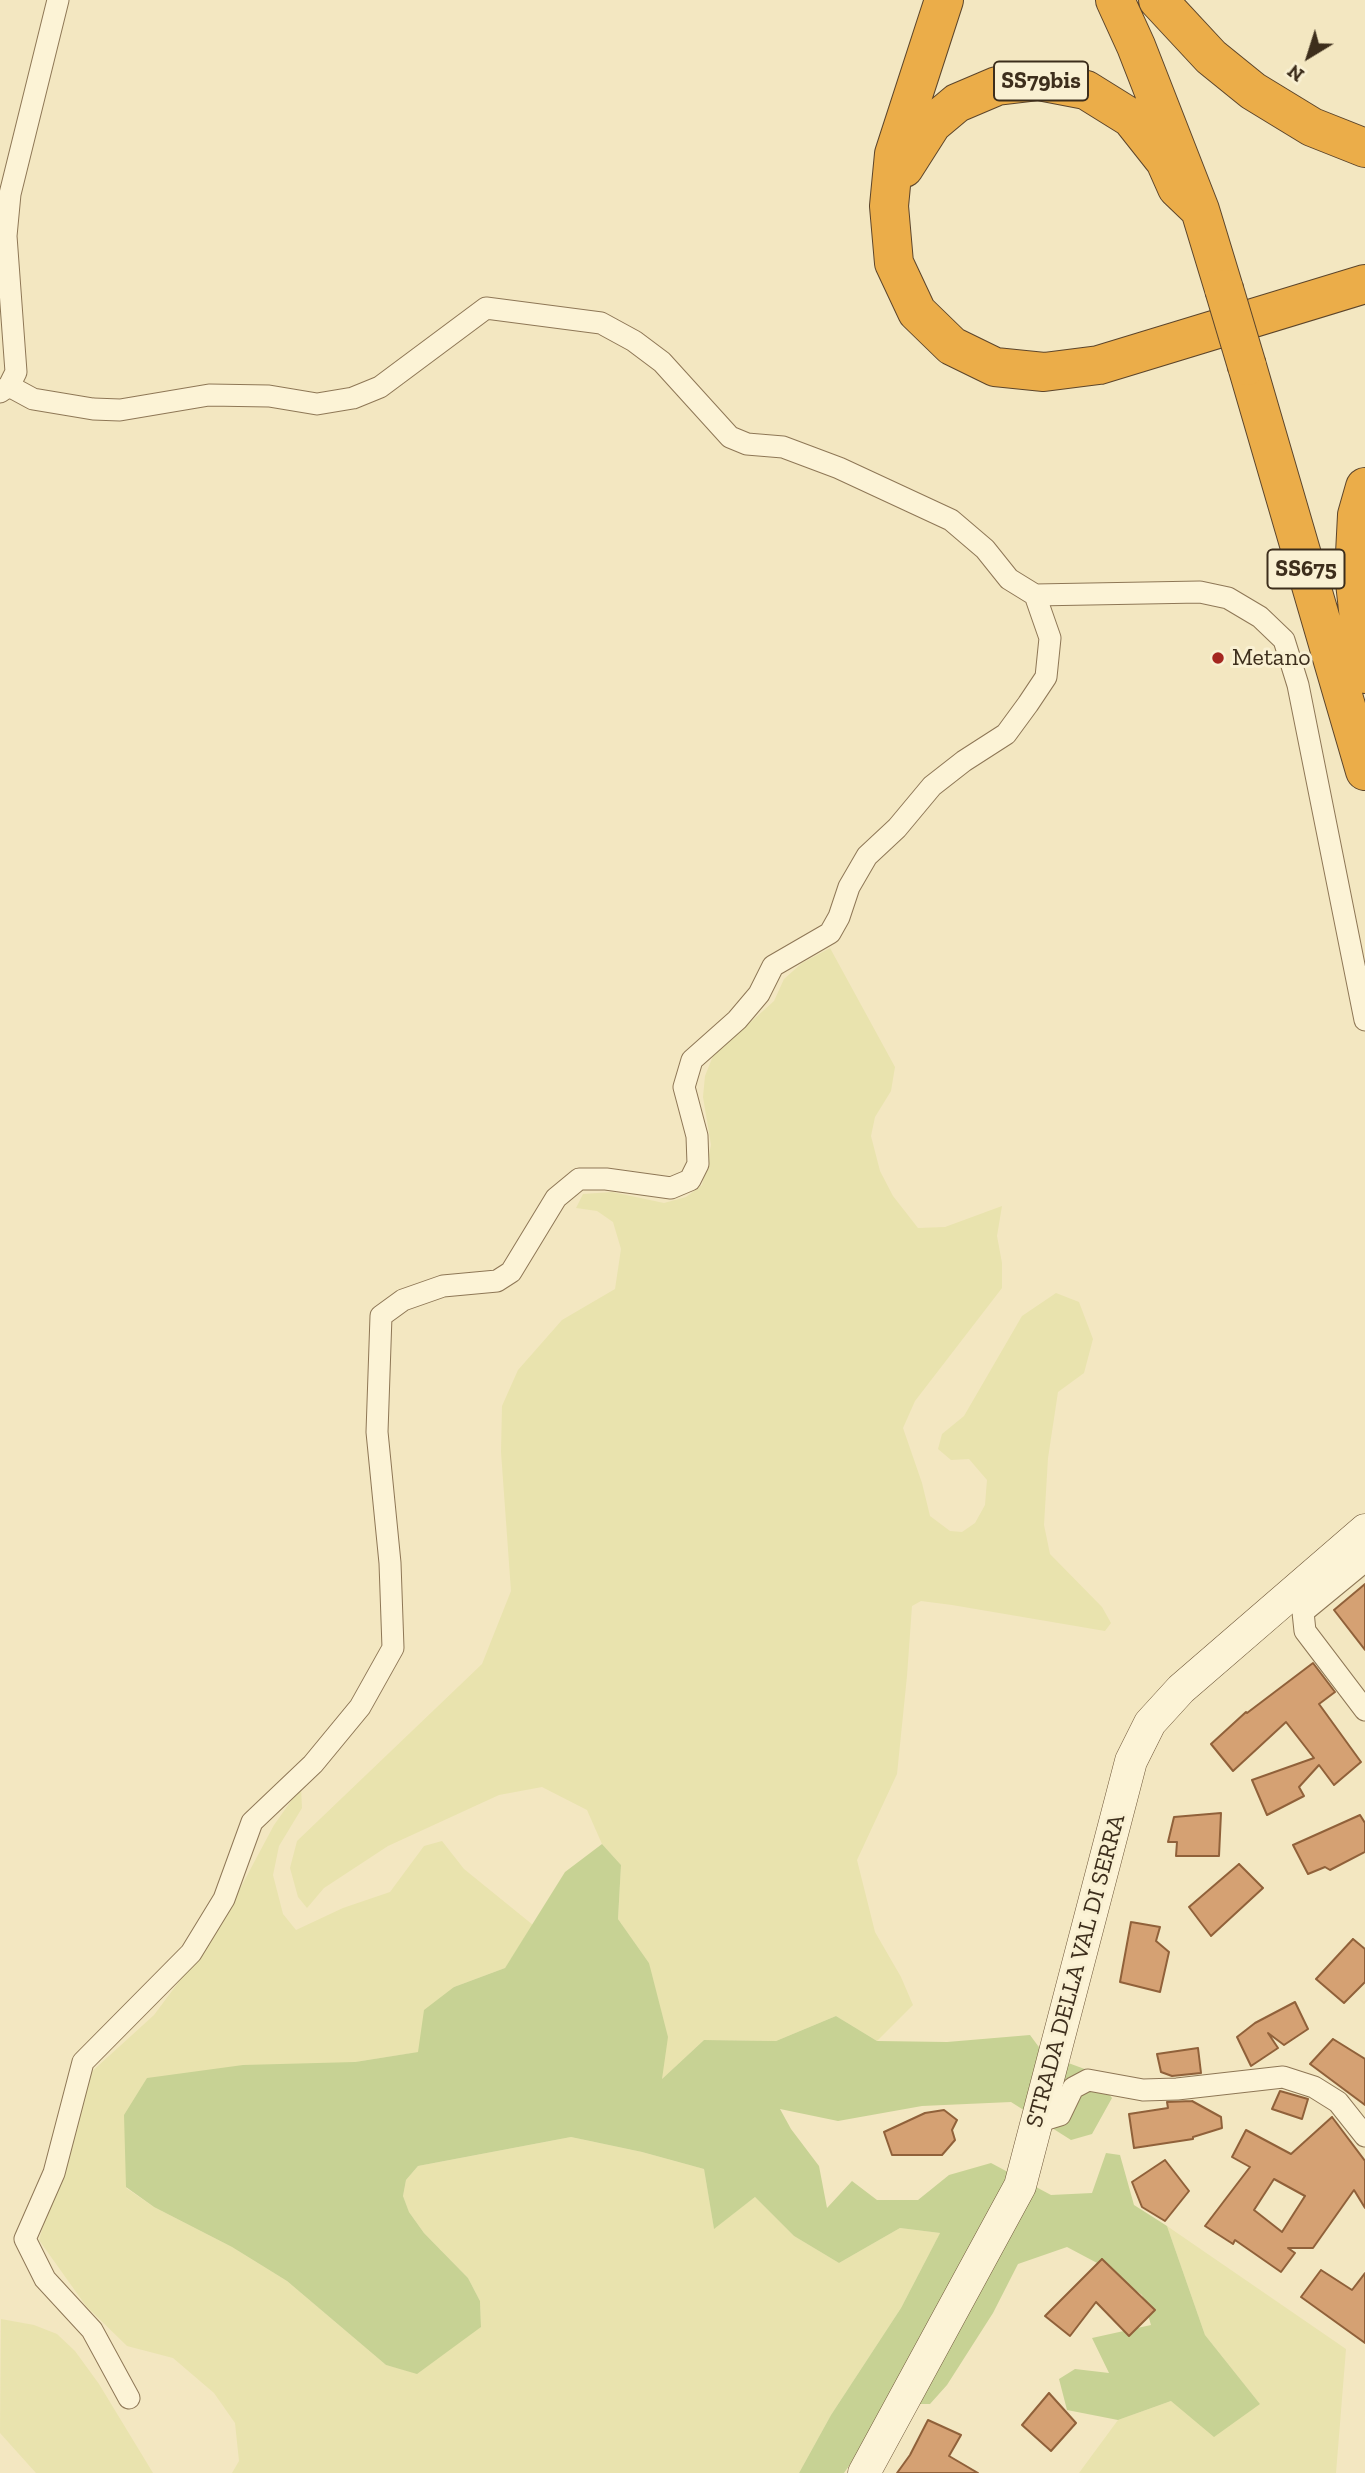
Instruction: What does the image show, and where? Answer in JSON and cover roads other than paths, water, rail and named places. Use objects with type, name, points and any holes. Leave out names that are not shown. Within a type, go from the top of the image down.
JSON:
[{"type":"highway","points":[[944,0],[894,154],[888,206],[894,263],[917,312],[952,346],[995,367],[1044,372],[1099,365],[1365,284]]},
{"type":"highway","name":"SS675","points":[[1115,0],[1136,46],[1200,210],[1365,771]]},
{"type":"highway","points":[[1158,0],[1211,57],[1253,91],[1312,127],[1365,148]]},
{"type":"highway","points":[[1186,0],[1225,40],[1269,74],[1325,110],[1365,126]]},
{"type":"highway","name":"SS79bis","points":[[888,206],[906,161],[940,117],[957,103],[997,86],[1039,81],[1086,90],[1131,118],[1166,161],[1177,188],[1200,210]]},
{"type":"highway","points":[[1365,487],[1357,515],[1354,573],[1365,674]]},
{"type":"street","points":[[58,0],[10,194],[6,236],[16,372],[4,389],[33,399],[93,410],[120,410],[209,395],[269,396],[317,404],[353,398],[380,387],[470,317],[486,308],[601,323],[634,341],[662,362],[730,437],[747,444],[783,447],[828,463],[950,520],[985,550],[1009,579],[1035,596],[1200,592],[1228,598],[1261,617],[1284,640],[1298,685],[1365,1020]]},
{"type":"street","points":[[129,2399],[92,2330],[45,2279],[25,2239],[54,2173],[83,2062],[191,1953],[224,1899],[252,1822],[313,1764],[360,1707],[393,1648],[390,1563],[377,1432],[381,1316],[403,1300],[443,1286],[497,1281],[511,1272],[556,1198],[579,1179],[606,1179],[671,1188],[690,1180],[698,1164],[697,1136],[684,1087],[692,1060],[737,1020],[759,995],[773,965],[830,933],[839,917],[849,887],[867,856],[897,828],[932,786],[1006,734],[1045,677],[1050,638],[1035,596]]},
{"type":"street","name":"STRADA DELLA VAL DI SERRA","points":[[864,2473],[1020,2186],[1131,1761],[1150,1723],[1181,1689],[1365,1530]]},
{"type":"street","points":[[1365,1561],[1303,1612],[1305,1631],[1365,1710]]},
{"type":"street","points":[[1037,2122],[1060,2115],[1073,2088],[1088,2080],[1143,2090],[1177,2090],[1283,2077],[1314,2087],[1338,2102],[1365,2136]]},
{"type":"place","name":"Metano","points":[[1218,658]]}]
